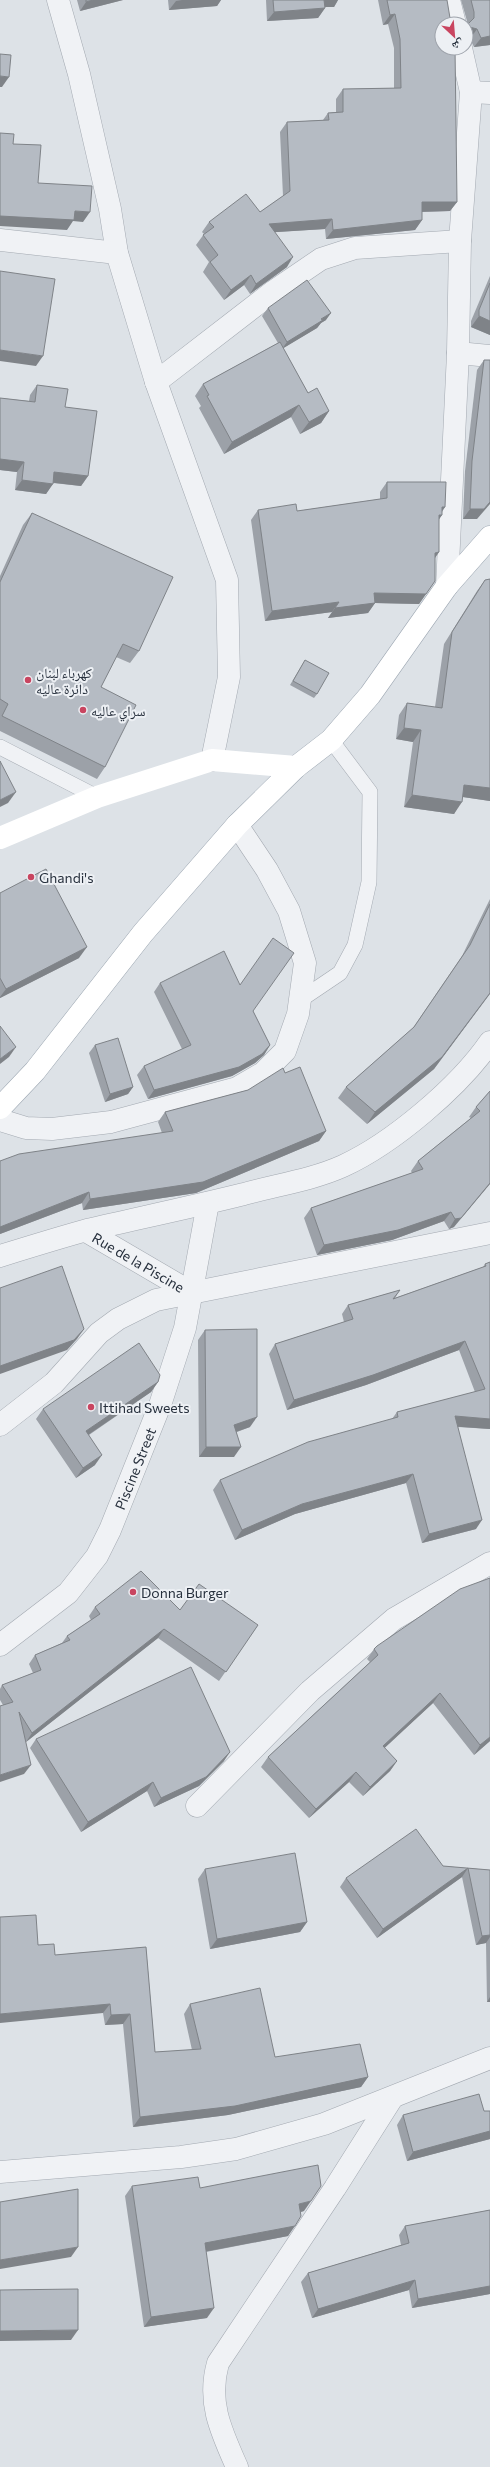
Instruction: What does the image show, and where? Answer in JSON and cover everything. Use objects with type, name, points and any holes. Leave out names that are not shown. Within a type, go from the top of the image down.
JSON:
[{"type":"main road","points":[[0,1108],[35,1071],[143,933],[237,825],[296,767],[331,740],[370,695],[447,586],[482,552],[490,537]]},
{"type":"main road","points":[[0,838],[97,797],[212,760],[296,767]]},
{"type":"street","points":[[58,0],[82,89],[110,209],[117,253],[156,382],[227,580],[228,677],[212,760]]},
{"type":"street","points":[[449,0],[453,16]]},
{"type":"street","points":[[447,586],[458,353],[460,241],[481,92],[465,56]]},
{"type":"street","points":[[0,240],[117,253]]},
{"type":"street","points":[[156,382],[274,292],[321,259],[355,248],[460,241]]},
{"type":"street","points":[[458,353],[490,356]]},
{"type":"street","points":[[0,1120],[26,1128],[52,1129],[103,1123],[237,1088],[263,1073],[285,1051],[298,1014],[305,964],[289,911],[267,870],[237,825]]},
{"type":"street","points":[[0,1256],[86,1231],[208,1203],[322,1173],[343,1166],[371,1150],[417,1117],[454,1084],[490,1042]]},
{"type":"street","name":"Piscine Street","points":[[0,1645],[68,1593],[97,1556],[121,1506],[160,1405],[185,1328],[208,1203]]},
{"type":"street","name":"Rue de la Piscine","points":[[86,1231],[192,1292]]},
{"type":"street","points":[[0,1425],[54,1383],[99,1333],[118,1318],[156,1300],[490,1233]]},
{"type":"street","points":[[197,1806],[310,1691],[394,1619],[490,1563]]},
{"type":"street","points":[[0,2172],[181,2157],[236,2148],[324,2124],[490,2058]]},
{"type":"street","points":[[237,2467],[220,2429],[214,2400],[213,2382],[218,2363],[335,2188],[392,2098]]},
{"type":"lane","points":[[300,1000],[340,973],[355,945],[369,882],[370,792],[331,740]]},
{"type":"lane","points":[[0,747],[97,797]]},
{"type":"building","points":[[273,0],[324,0],[325,8],[274,12]]},
{"type":"building","points":[[387,0],[447,0],[450,16],[434,16],[434,56],[455,56],[457,202],[422,202],[422,220],[333,230],[332,219],[269,224],[293,257],[256,284],[251,275],[231,290],[210,262],[218,255],[203,235],[214,227],[209,222],[246,194],[260,212],[290,191],[287,122],[329,120],[328,113],[343,112],[343,89],[401,88],[400,39],[395,14],[390,15]]},
{"type":"building","points":[[471,0],[490,0],[490,36],[481,38],[477,29],[474,28],[474,12]]},
{"type":"building","points":[[0,54],[11,55],[9,77],[0,76]]},
{"type":"building","points":[[0,133],[14,134],[13,144],[41,145],[38,183],[92,186],[90,212],[75,211],[74,220],[0,216]]},
{"type":"building","points":[[0,271],[55,279],[43,356],[0,350]]},
{"type":"building","points":[[307,280],[331,313],[321,319],[323,320],[287,342],[268,308]]},
{"type":"building","points":[[490,283],[490,321],[479,316],[479,310]]},
{"type":"building","points":[[280,342],[308,393],[317,388],[329,411],[309,422],[299,405],[232,442],[207,396],[209,395],[203,384]]},
{"type":"building","points":[[484,360],[490,360],[490,502],[484,509],[470,509],[472,461]]},
{"type":"building","points":[[37,385],[68,389],[65,407],[97,411],[88,476],[54,472],[53,484],[22,480],[24,462],[0,459],[0,398],[35,402]]},
{"type":"building","points":[[387,482],[446,482],[445,507],[442,507],[442,515],[439,515],[439,552],[435,553],[435,581],[426,594],[374,593],[375,603],[335,608],[339,602],[272,611],[258,510],[296,504],[297,511],[387,498]]},
{"type":"building","points":[[32,513],[173,577],[139,651],[123,644],[101,687],[136,705],[105,767],[2,716],[8,704],[0,699],[0,582]]},
{"type":"building","points":[[490,579],[490,788],[464,785],[462,802],[412,795],[421,730],[404,728],[407,703],[442,708],[452,632],[485,580]]},
{"type":"building","points":[[305,660],[329,673],[317,694],[293,681]]},
{"type":"building","points":[[0,761],[16,792],[0,800]]},
{"type":"building","points":[[46,869],[87,947],[6,989],[0,978],[0,893]]},
{"type":"building","points":[[490,904],[490,993],[442,1057],[375,1112],[346,1087],[414,1027],[470,945]]},
{"type":"building","points":[[273,938],[294,953],[253,1011],[270,1045],[262,1054],[239,1067],[154,1090],[144,1066],[191,1045],[160,983],[224,951],[240,985]]},
{"type":"building","points":[[0,1026],[16,1047],[0,1059]]},
{"type":"building","points":[[118,1038],[133,1087],[110,1094],[95,1045]]},
{"type":"building","points":[[300,1067],[326,1131],[203,1182],[90,1199],[89,1192],[0,1227],[0,1161],[19,1154],[173,1131],[165,1112],[248,1090],[283,1068],[285,1073]]},
{"type":"building","points":[[490,1091],[490,1183],[461,1218],[455,1219],[451,1212],[398,1230],[324,1245],[311,1208],[423,1169],[418,1161],[480,1111],[476,1107]]},
{"type":"building","points":[[490,1262],[490,1419],[455,1416],[482,1520],[429,1534],[413,1474],[302,1504],[242,1530],[220,1480],[308,1442],[398,1417],[397,1412],[485,1389],[465,1341],[373,1375],[294,1400],[275,1344],[353,1319],[348,1305],[400,1290],[393,1299],[486,1266],[485,1264]]},
{"type":"building","points":[[62,1266],[84,1329],[74,1340],[0,1366],[0,1288]]},
{"type":"building","points":[[257,1329],[257,1417],[234,1425],[241,1447],[206,1447],[205,1330]]},
{"type":"building","name":"Ittihad Sweets","points":[[139,1343],[160,1375],[158,1382],[86,1431],[102,1455],[83,1468],[43,1409]]},
{"type":"building","points":[[141,1571],[180,1610],[199,1584],[258,1625],[226,1672],[164,1629],[32,1733],[19,1712],[31,1765],[0,1775],[0,1706],[13,1702],[2,1685],[41,1670],[35,1655],[70,1640],[67,1636],[100,1614],[95,1607]]},
{"type":"building","points":[[490,1578],[490,1737],[480,1745],[440,1693],[383,1746],[397,1761],[370,1787],[356,1772],[316,1809],[268,1757],[378,1655],[374,1649],[377,1646],[460,1589]]},
{"type":"building","points":[[191,1667],[230,1752],[206,1777],[161,1798],[153,1782],[88,1822],[36,1739]]},
{"type":"building","points":[[416,1829],[443,1866],[468,1868],[383,1929],[346,1878]]},
{"type":"building","points":[[295,1853],[307,1922],[217,1939],[205,1869]]},
{"type":"building","points":[[468,1868],[490,1870],[490,1935],[482,1936]]},
{"type":"building","points":[[36,1915],[38,1945],[54,1944],[55,1955],[146,1947],[155,2052],[201,2049],[190,2004],[260,1988],[275,2057],[360,2044],[368,2077],[235,2106],[140,2117],[130,2014],[111,2015],[110,2004],[0,2014],[0,1917]]},
{"type":"building","points":[[479,2094],[484,2111],[490,2111],[490,2131],[413,2152],[403,2115]]},
{"type":"building","points":[[318,2165],[321,2186],[311,2201],[299,2204],[301,2216],[295,2226],[205,2243],[214,2308],[151,2317],[132,2186],[198,2177],[200,2188]]},
{"type":"building","points":[[78,2189],[78,2247],[0,2260],[0,2202]]},
{"type":"building","points":[[490,2210],[490,2286],[418,2299],[415,2280],[318,2309],[308,2273],[409,2243],[405,2226]]},
{"type":"building","points":[[78,2289],[78,2330],[0,2331],[0,2290]]},
{"type":"place","name":"كهرباء لبنان دائرة عاليه","points":[[28,680]]},
{"type":"place","name":"سراي عاليه","points":[[83,710]]},
{"type":"place","name":"Ghandi's","points":[[31,877]]},
{"type":"place","name":"Ittihad Sweets","points":[[91,1407]]},
{"type":"place","name":"Donna Burger","points":[[133,1592]]}]
